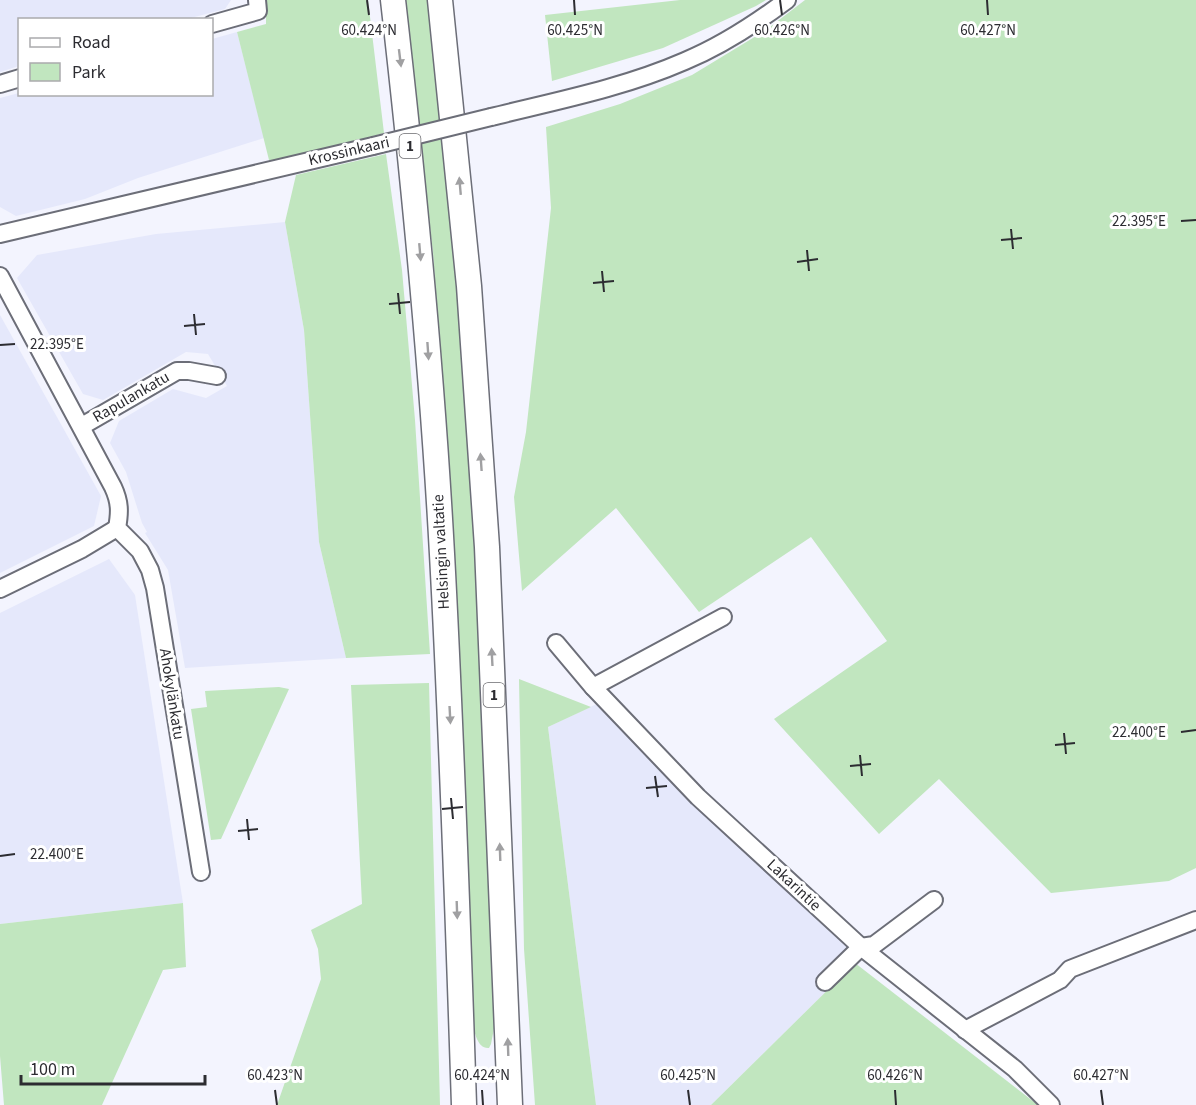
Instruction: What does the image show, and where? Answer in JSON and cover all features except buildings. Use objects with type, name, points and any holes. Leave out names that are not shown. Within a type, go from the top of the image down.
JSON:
[{"type":"highway","name":"Helsingin valtatie","points":[[393,0],[414,187],[442,552],[453,766],[464,1105]]},
{"type":"highway","name":"1","points":[[440,0],[469,286],[487,547],[510,1105]]},
{"type":"street","name":"Krossinkaari","points":[[0,234],[615,86],[685,61],[752,25],[787,0]]},
{"type":"street","points":[[213,24],[258,5]]},
{"type":"street","points":[[0,84],[18,79]]},
{"type":"street","points":[[0,276],[82,426],[119,499],[120,510],[117,528],[82,549],[0,589]]},
{"type":"street","name":"Rapulankatu","points":[[82,426],[177,371],[217,376]]},
{"type":"street","name":"Ahokylänkatu","points":[[117,528],[140,551],[150,570],[155,588],[201,872]]},
{"type":"street","points":[[593,687],[723,617]]},
{"type":"street","name":"Lakarintie","points":[[556,643],[593,687],[698,797],[861,947],[1015,1069],[1051,1105]]},
{"type":"street","points":[[825,982],[861,947],[874,945],[934,900]]},
{"type":"street","points":[[965,1030],[1060,980],[1070,969],[1196,920]]},
{"type":"shaded area","points":[[0,0],[231,0],[225,9],[191,18],[18,18],[18,66],[0,72]]},
{"type":"shaded area","points":[[237,32],[264,138],[138,178],[85,199],[16,216],[0,207],[0,98],[18,93],[18,96],[213,96],[213,39]]},
{"type":"shaded area","points":[[285,222],[304,330],[319,542],[346,658],[185,668],[168,570],[145,533],[147,532],[126,472],[110,443],[119,421],[173,389],[206,398],[227,386],[208,354],[186,352],[103,400],[83,394],[17,278],[37,255],[156,234]]},
{"type":"shaded area","points":[[0,315],[101,496],[94,526],[0,573]]},
{"type":"shaded area","points":[[109,559],[135,595],[183,903],[0,924],[0,613]]},
{"type":"shaded area","points":[[605,700],[861,947],[855,963],[711,1105],[596,1105],[548,727]]},
{"type":"green space","points":[[266,0],[368,0],[384,133],[270,164],[237,32],[266,24]]},
{"type":"green space","points":[[402,0],[428,0],[458,248],[474,477],[497,1013],[489,1048],[479,1043],[472,1022],[449,480],[433,252]]},
{"type":"green space","points":[[680,0],[766,0],[663,48],[552,81],[545,15]]},
{"type":"green space","points":[[805,0],[1196,0],[1196,868],[1169,881],[1051,893],[939,779],[879,834],[774,719],[887,641],[811,537],[699,612],[616,508],[522,591],[514,497],[526,432],[551,208],[546,127],[620,104],[692,75],[766,30]]},
{"type":"green space","points":[[386,154],[402,270],[415,420],[430,654],[346,658],[319,542],[304,330],[285,222],[296,175]]},
{"type":"green space","points":[[519,679],[591,707],[548,727],[596,1105],[535,1105],[524,949]]},
{"type":"green space","points":[[429,683],[440,1105],[277,1105],[321,979],[318,949],[311,930],[362,904],[351,685]]},
{"type":"green space","points":[[279,687],[289,689],[221,839],[211,840],[191,709],[207,707],[205,691]]},
{"type":"green space","points":[[183,903],[186,967],[163,970],[102,1105],[4,1105],[0,1056],[0,924]]},
{"type":"green space","points":[[855,963],[1038,1105],[711,1105]]}]
